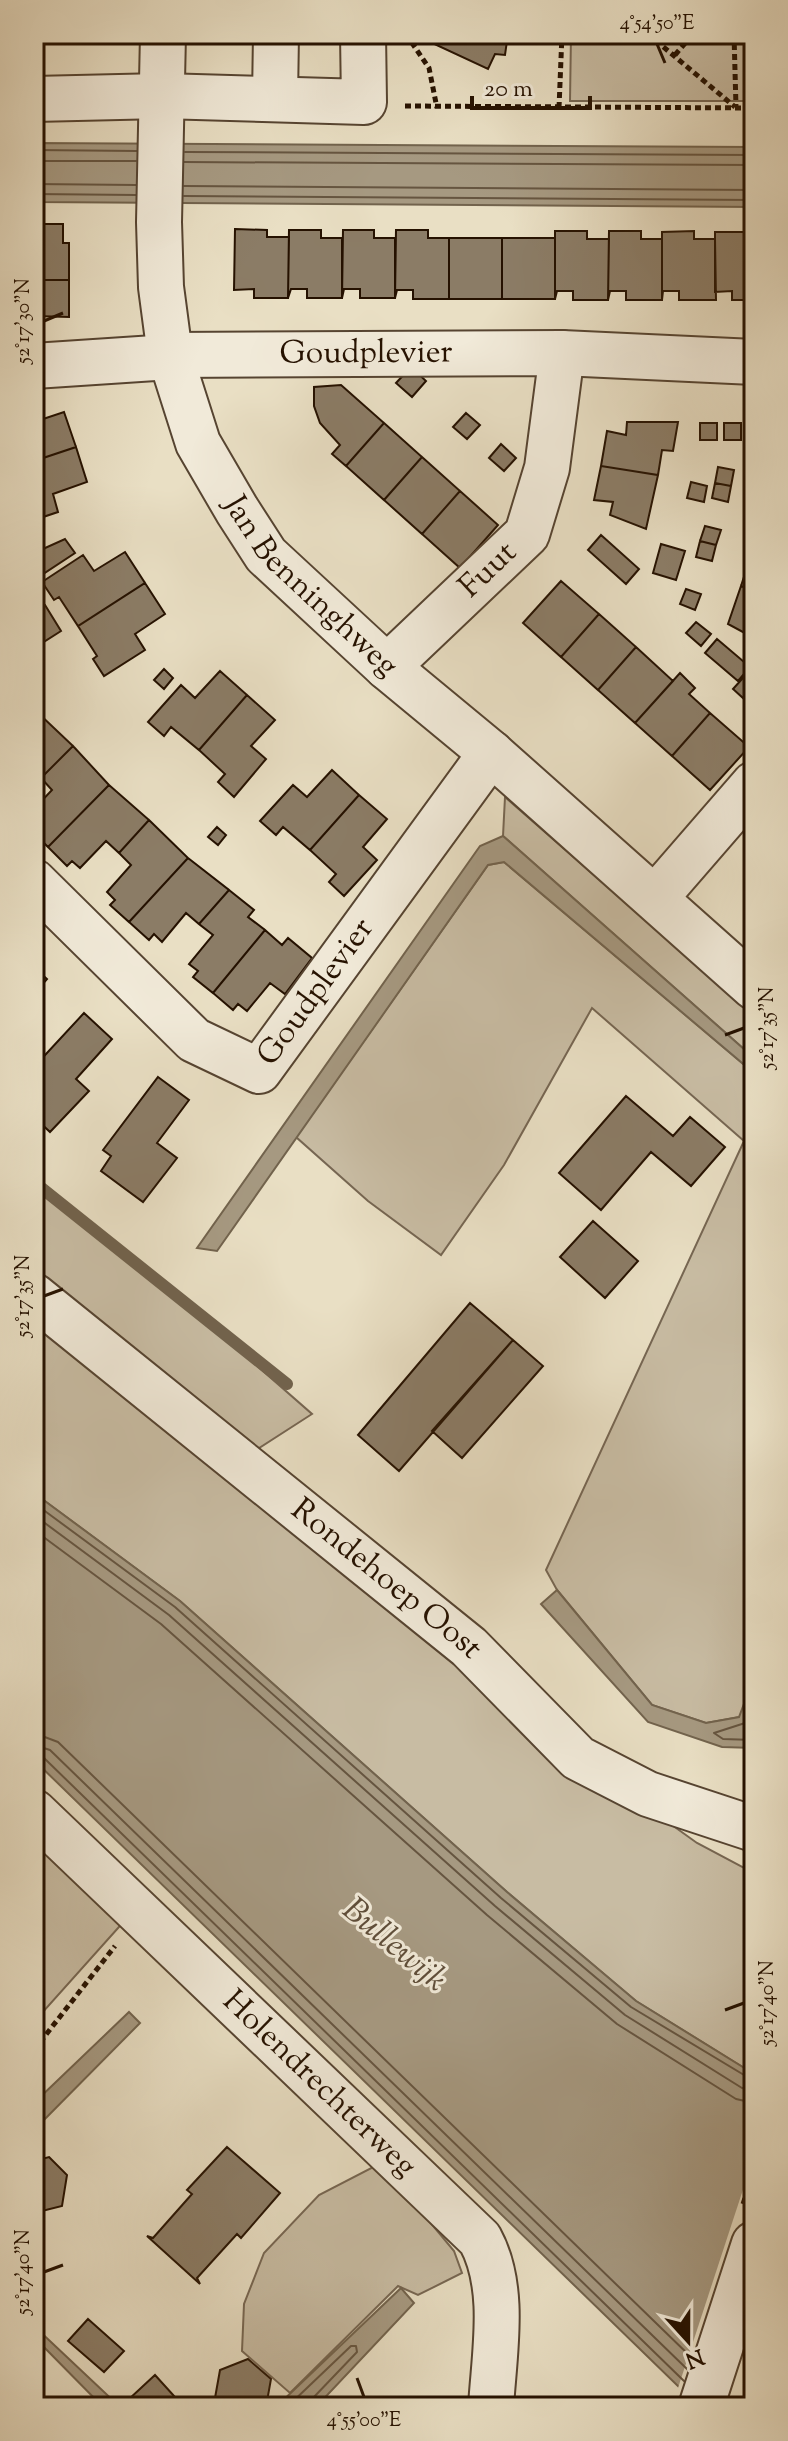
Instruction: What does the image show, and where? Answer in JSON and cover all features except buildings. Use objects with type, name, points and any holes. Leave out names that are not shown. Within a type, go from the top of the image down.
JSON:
[{"type":"street","name":"Jan Benninghweg","points":[[163,34],[159,222],[161,287],[170,356],[198,443],[266,555],[387,667],[491,753],[754,987]]},
{"type":"street","points":[[275,98],[276,34]]},
{"type":"street","points":[[34,99],[161,109],[275,98],[364,102],[363,34]]},
{"type":"street","name":"Goudplevier","points":[[34,366],[170,356],[562,353],[754,362]]},
{"type":"street","name":"Fuut","points":[[387,667],[527,534],[547,468],[562,353]]},
{"type":"street","name":"Goudplevier","points":[[34,882],[194,1040],[259,1071],[491,753]]},
{"type":"street","points":[[656,897],[754,784]]},
{"type":"street","name":"Rondehoep Oost","points":[[34,1296],[469,1647],[578,1758],[648,1794],[754,1829]]},
{"type":"street","name":"Holendrechterweg","points":[[34,1812],[480,2239],[488,2253],[494,2283],[496,2334],[491,2407]]},
{"type":"street","points":[[701,2407],[754,2244]]},
{"type":"path","points":[[406,34],[429,68],[437,108]]},
{"type":"path","points":[[559,108],[562,34]]},
{"type":"path","points":[[648,34],[736,108]]},
{"type":"path","points":[[675,55],[693,34]]},
{"type":"path","points":[[734,34],[736,108]]},
{"type":"path","points":[[364,102],[437,108],[754,108]]},
{"type":"path","points":[[34,2050],[140,1914]]},
{"type":"shaded area","points":[[571,34],[754,34],[754,101],[570,101]]},
{"type":"shaded area","points":[[505,797],[754,1015],[754,1058],[503,836]]},
{"type":"shaded area","points":[[504,862],[754,1073],[754,1677],[740,1717],[706,1723],[652,1705],[557,1590],[546,1570],[744,1141],[592,1008],[504,1165],[441,1255],[368,1201],[296,1137],[488,865]]},
{"type":"shaded area","points":[[34,1182],[173,1292],[312,1414],[256,1450],[34,1280]]},
{"type":"shaded area","points":[[34,1321],[665,1820],[697,1843],[752,1872],[754,2074],[636,2001],[507,1892],[180,1601],[34,1493]]},
{"type":"shaded area","points":[[34,1829],[127,1918],[34,2022]]},
{"type":"shaded area","points":[[381,2163],[454,2251],[462,2273],[418,2295],[398,2286],[290,2393],[242,2351],[244,2304],[264,2253],[319,2195]]},
{"type":"water","points":[[34,143],[754,147],[754,207],[34,202]]},
{"type":"water","points":[[503,836],[754,1058],[754,1073],[504,862],[488,865],[217,1251],[197,1248],[480,846]]},
{"type":"water","name":"Bullewijk","points":[[34,1493],[180,1601],[507,1892],[636,2001],[754,2074],[754,2407],[707,2407],[682,2390],[34,1760]]},
{"type":"water","points":[[557,1590],[652,1705],[706,1723],[739,1717],[754,1677],[754,1748],[722,1747],[648,1722],[541,1604]]},
{"type":"water","points":[[129,2012],[140,2023],[34,2130],[34,2103]]},
{"type":"water","points":[[401,2288],[414,2303],[316,2407],[276,2407]]},
{"type":"water","points":[[34,2326],[120,2407],[103,2407],[34,2337]]},
{"type":"pier","points":[[754,2156],[754,2379],[745,2407],[700,2407],[677,2391]]},
{"type":"waterway","points":[[34,1182],[287,1384]]}]
